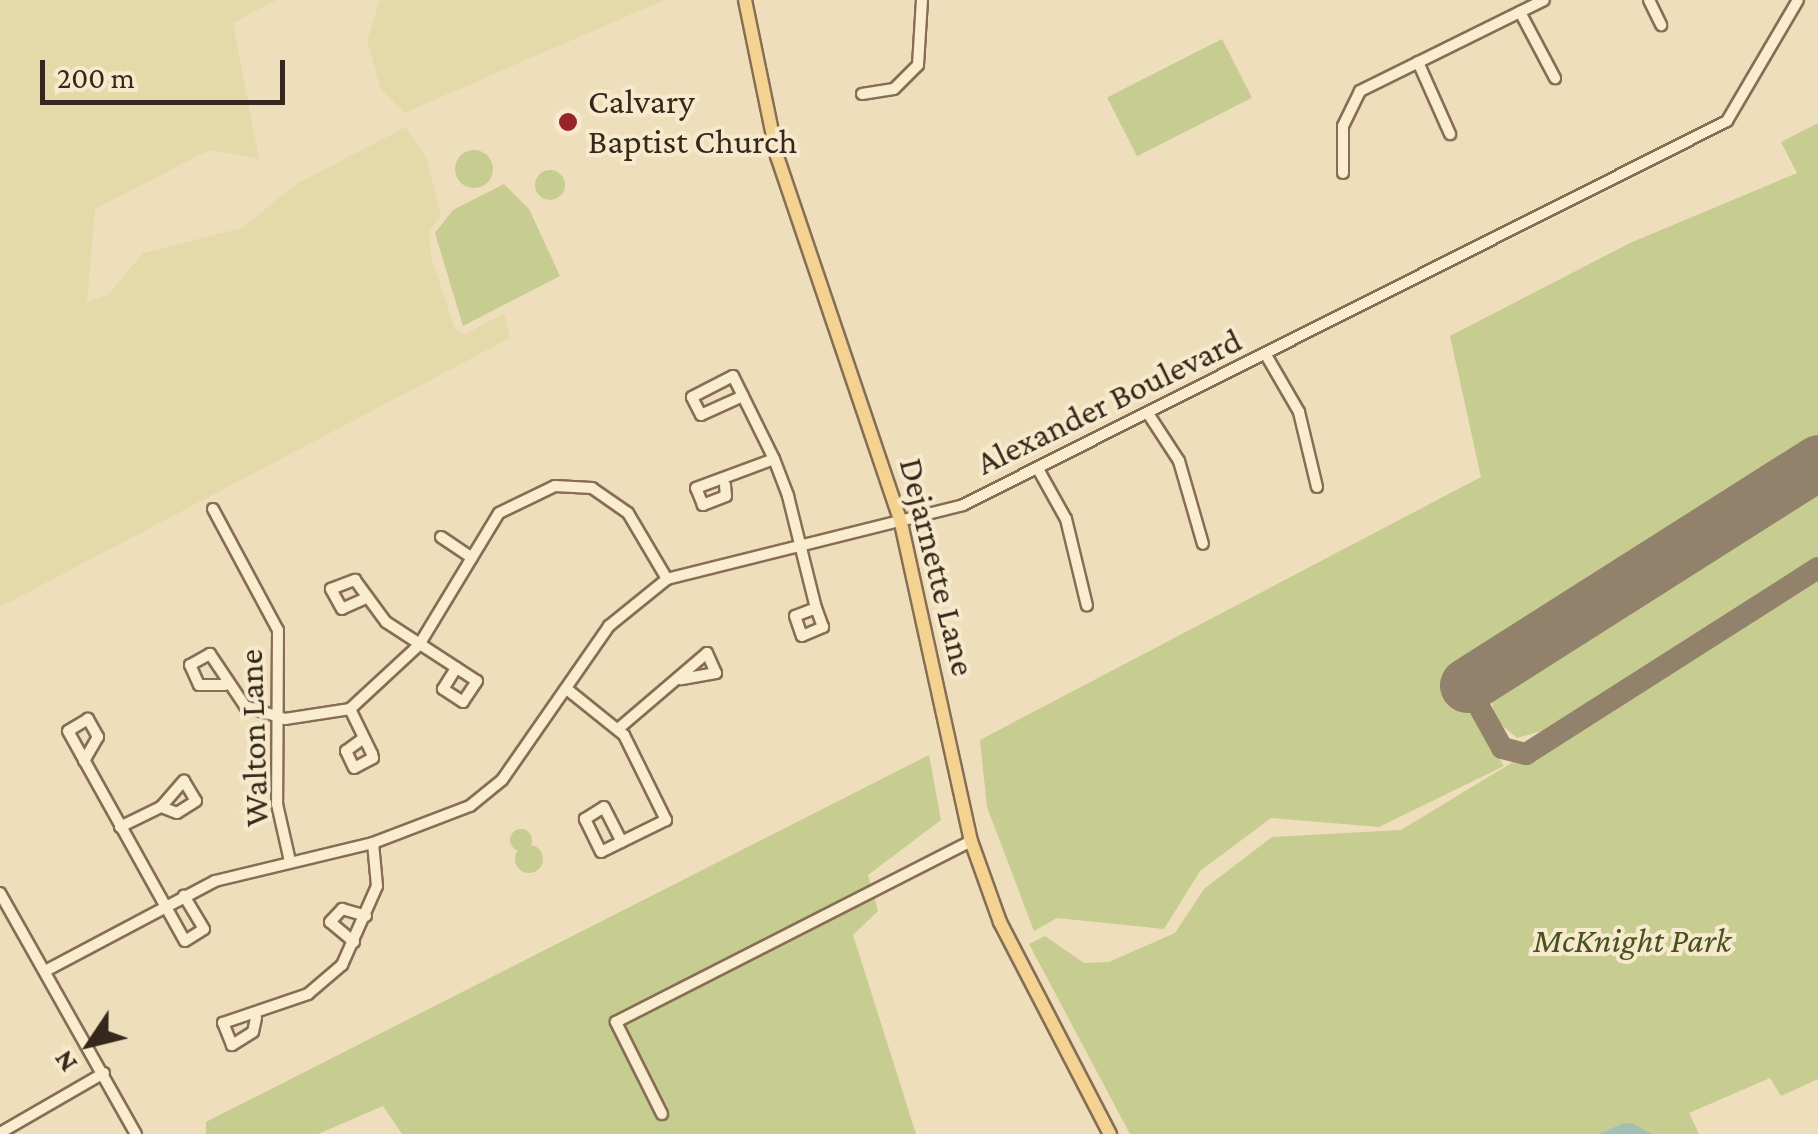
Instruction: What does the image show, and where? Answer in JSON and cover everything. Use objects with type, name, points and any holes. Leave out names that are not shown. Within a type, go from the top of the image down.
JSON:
[{"type":"main road","name":"Dejarnette Lane","points":[[744,0],[777,156],[901,523],[972,841],[1000,922],[1110,1134]]},
{"type":"street","points":[[862,94],[894,88],[918,65],[922,0]]},
{"type":"street","points":[[1343,172],[1343,126],[1360,91],[1544,0]]},
{"type":"street","points":[[1649,0],[1661,25]]},
{"type":"street","name":"Alexander Boulevard","points":[[49,969],[184,896],[290,861],[373,843],[470,806],[502,780],[609,626],[667,579],[901,523],[1038,469],[1266,354],[1427,264],[1728,121],[1798,0]]},
{"type":"street","points":[[1520,12],[1555,78]]},
{"type":"street","points":[[1418,62],[1450,134]]},
{"type":"street","points":[[1266,354],[1299,412],[1317,487]]},
{"type":"street","points":[[742,396],[701,415],[692,397],[733,376],[774,459],[816,608]]},
{"type":"street","points":[[1149,415],[1179,461],[1203,544]]},
{"type":"street","points":[[724,485],[774,459]]},
{"type":"street","points":[[1038,469],[1066,519],[1087,606]]},
{"type":"street","points":[[225,685],[245,706],[282,718],[350,708],[419,645],[472,558],[516,500],[555,486],[592,488],[628,513],[667,579]]},
{"type":"street","name":"Walton Lane","points":[[213,509],[278,630],[282,718],[277,804],[290,861]]},
{"type":"street","points":[[441,537],[472,558]]},
{"type":"street","points":[[364,599],[419,645],[456,668]]},
{"type":"street","points":[[618,730],[681,679]]},
{"type":"street","points":[[568,690],[618,730],[666,820],[622,842]]},
{"type":"street","points":[[350,708],[364,738]]},
{"type":"street","points":[[84,761],[185,941],[204,928],[184,896]]},
{"type":"street","points":[[120,827],[161,807]]},
{"type":"street","points":[[662,1114],[616,1022],[972,841]]},
{"type":"street","points":[[256,1018],[308,994],[354,942],[377,886],[373,843]]},
{"type":"street","points":[[0,893],[49,969],[136,1134]]},
{"type":"street","points":[[354,942],[330,922],[342,909],[366,916]]},
{"type":"street","points":[[0,1133],[104,1073]]},
{"type":"shaded area","points":[[0,0],[276,0],[233,23],[259,159],[209,150],[95,209],[87,302],[108,295],[143,253],[242,228],[298,183],[406,127],[426,158],[441,215],[429,231],[431,257],[455,330],[464,335],[504,313],[510,338],[0,607]]},
{"type":"shaded area","points":[[380,0],[664,0],[404,113],[381,89],[367,41]]},
{"type":"green space","points":[[1222,39],[1252,98],[1137,156],[1107,98]]},
{"type":"green space","points":[[1818,123],[1818,441],[1448,676],[1504,766],[1379,827],[1271,818],[1200,871],[1164,929],[1057,918],[1034,931],[987,807],[980,740],[1481,477],[1450,336],[1630,243],[1797,173],[1781,142]]},
{"type":"green space","points":[[474,150],[488,155],[493,169],[488,183],[474,188],[460,183],[455,169],[460,155]]},
{"type":"green space","points":[[550,170],[561,174],[565,185],[561,196],[550,200],[539,196],[535,185],[539,174]]},
{"type":"green space","points":[[504,184],[529,209],[560,276],[463,326],[435,233],[453,210]]},
{"type":"green space","points":[[1818,485],[1818,560],[1556,727],[1517,738],[1497,721],[1489,694]]},
{"type":"green space","name":"McKnight Park","points":[[1818,577],[1818,1079],[1781,1096],[1770,1078],[1689,1113],[1699,1134],[1130,1134],[1029,944],[1045,936],[1084,963],[1109,962],[1175,933],[1204,889],[1272,837],[1401,830]]},
{"type":"green space","points":[[929,755],[941,820],[868,875],[878,911],[853,935],[916,1134],[402,1134],[383,1106],[318,1134],[206,1134],[206,1122]]},
{"type":"green space","points":[[521,829],[529,832],[529,848],[521,851],[513,848],[510,840],[513,832]]},
{"type":"green space","points":[[529,845],[539,849],[543,859],[539,869],[529,873],[519,869],[515,859],[519,849]]},
{"type":"water","points":[[1624,1123],[1652,1134],[1599,1134]]},
{"type":"taxiway","points":[[1467,685],[1502,748],[1526,754],[1818,568]]},
{"type":"runway","points":[[1467,685],[1818,462]]},
{"type":"place","name":"Calvary Baptist Church","points":[[568,122]]}]
